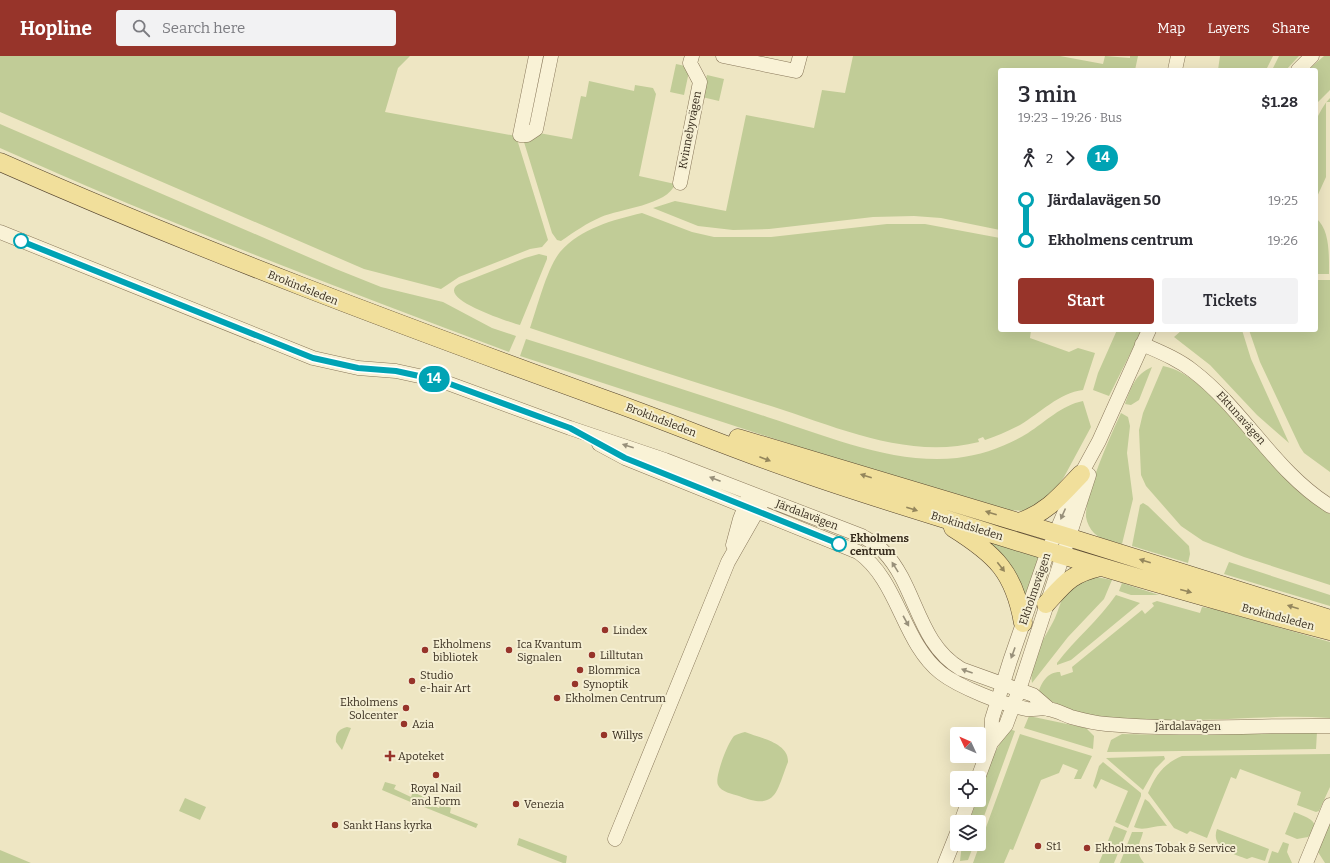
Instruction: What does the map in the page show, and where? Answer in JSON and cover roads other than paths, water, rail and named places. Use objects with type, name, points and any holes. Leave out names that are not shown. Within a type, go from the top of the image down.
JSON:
[{"type":"main road","name":"Brokindsleden","points":[[0,162],[79,197],[335,300],[797,471],[937,518],[1100,567],[1330,630]]},
{"type":"main road","name":"Brokindsleden","points":[[611,401],[802,456],[1062,535],[1330,619]]},
{"type":"main road","points":[[1019,522],[1034,517],[1049,507],[1081,474]]},
{"type":"main road","points":[[937,518],[972,540],[1000,564],[1015,588],[1023,623]]},
{"type":"main road","points":[[1046,604],[1070,578],[1082,571],[1100,567]]},
{"type":"street","points":[[536,56],[520,134],[527,135],[536,129],[551,56]]},
{"type":"street","name":"Kvinnebyvägen","points":[[680,183],[700,82],[690,63],[692,56]]},
{"type":"street","points":[[723,56],[796,70],[800,56]]},
{"type":"street","points":[[1175,68],[1178,56]]},
{"type":"street","points":[[1300,68],[1312,56]]},
{"type":"street","name":"Järdalavägen","points":[[0,232],[313,358],[358,368],[396,371],[442,381],[570,428],[637,449],[862,536],[876,545],[896,568],[928,635],[945,657],[961,669],[1033,695],[1048,708],[1071,717],[1105,724],[1175,727],[1330,726]]},
{"type":"street","name":"Ekholmsvägen","points":[[981,771],[991,743],[992,719],[1023,623],[1055,553],[1099,441],[1142,344],[1149,332]]},
{"type":"street","name":"Ektunavägen","points":[[1142,344],[1185,365],[1207,382],[1300,482],[1330,506]]},
{"type":"street","name":"Järdalavägen","points":[[570,428],[625,458],[839,544],[866,558],[879,574],[919,646],[932,664],[951,680],[998,699],[1028,709],[1048,708]]},
{"type":"street","name":"Ekholmsvägen","points":[[1062,535],[1081,474],[1099,441]]},
{"type":"street","points":[[615,839],[728,562],[757,495]]},
{"type":"street","name":"Ekholmsvägen","points":[[991,743],[1006,725],[1019,690],[1046,604],[1055,553]]},
{"type":"street","points":[[1306,863],[1330,805]]},
{"type":"street","points":[[945,863],[950,850]]},
{"type":"place","name":"Ekholmens centrum","points":[[839,544]]},
{"type":"place","name":"Lindex","points":[[605,630]]},
{"type":"place","name":"Ekholmens bibliotek","points":[[425,650]]},
{"type":"place","name":"Ica Kvantum Signalen","points":[[509,650]]},
{"type":"place","name":"Lilltutan","points":[[592,655]]},
{"type":"place","name":"Blommica","points":[[580,670]]},
{"type":"place","name":"Studio e-hair Art","points":[[412,681]]},
{"type":"place","name":"Synoptik","points":[[575,684]]},
{"type":"place","name":"Ekholmen Centrum","points":[[557,698]]},
{"type":"place","name":"Ekholmens Solcenter","points":[[406,708]]},
{"type":"place","name":"Azia","points":[[404,724]]},
{"type":"place","name":"Willys","points":[[604,735]]},
{"type":"place","name":"Apoteket","points":[[390,756]]},
{"type":"place","name":"Royal Nail and Form","points":[[436,775]]},
{"type":"place","name":"Venezia","points":[[516,804]]},
{"type":"place","name":"Sankt Hans kyrka","points":[[335,825]]},
{"type":"place","name":"St1","points":[[1038,846]]},
{"type":"place","name":"Ekholmens Tobak & Service","points":[[1087,848]]}]
